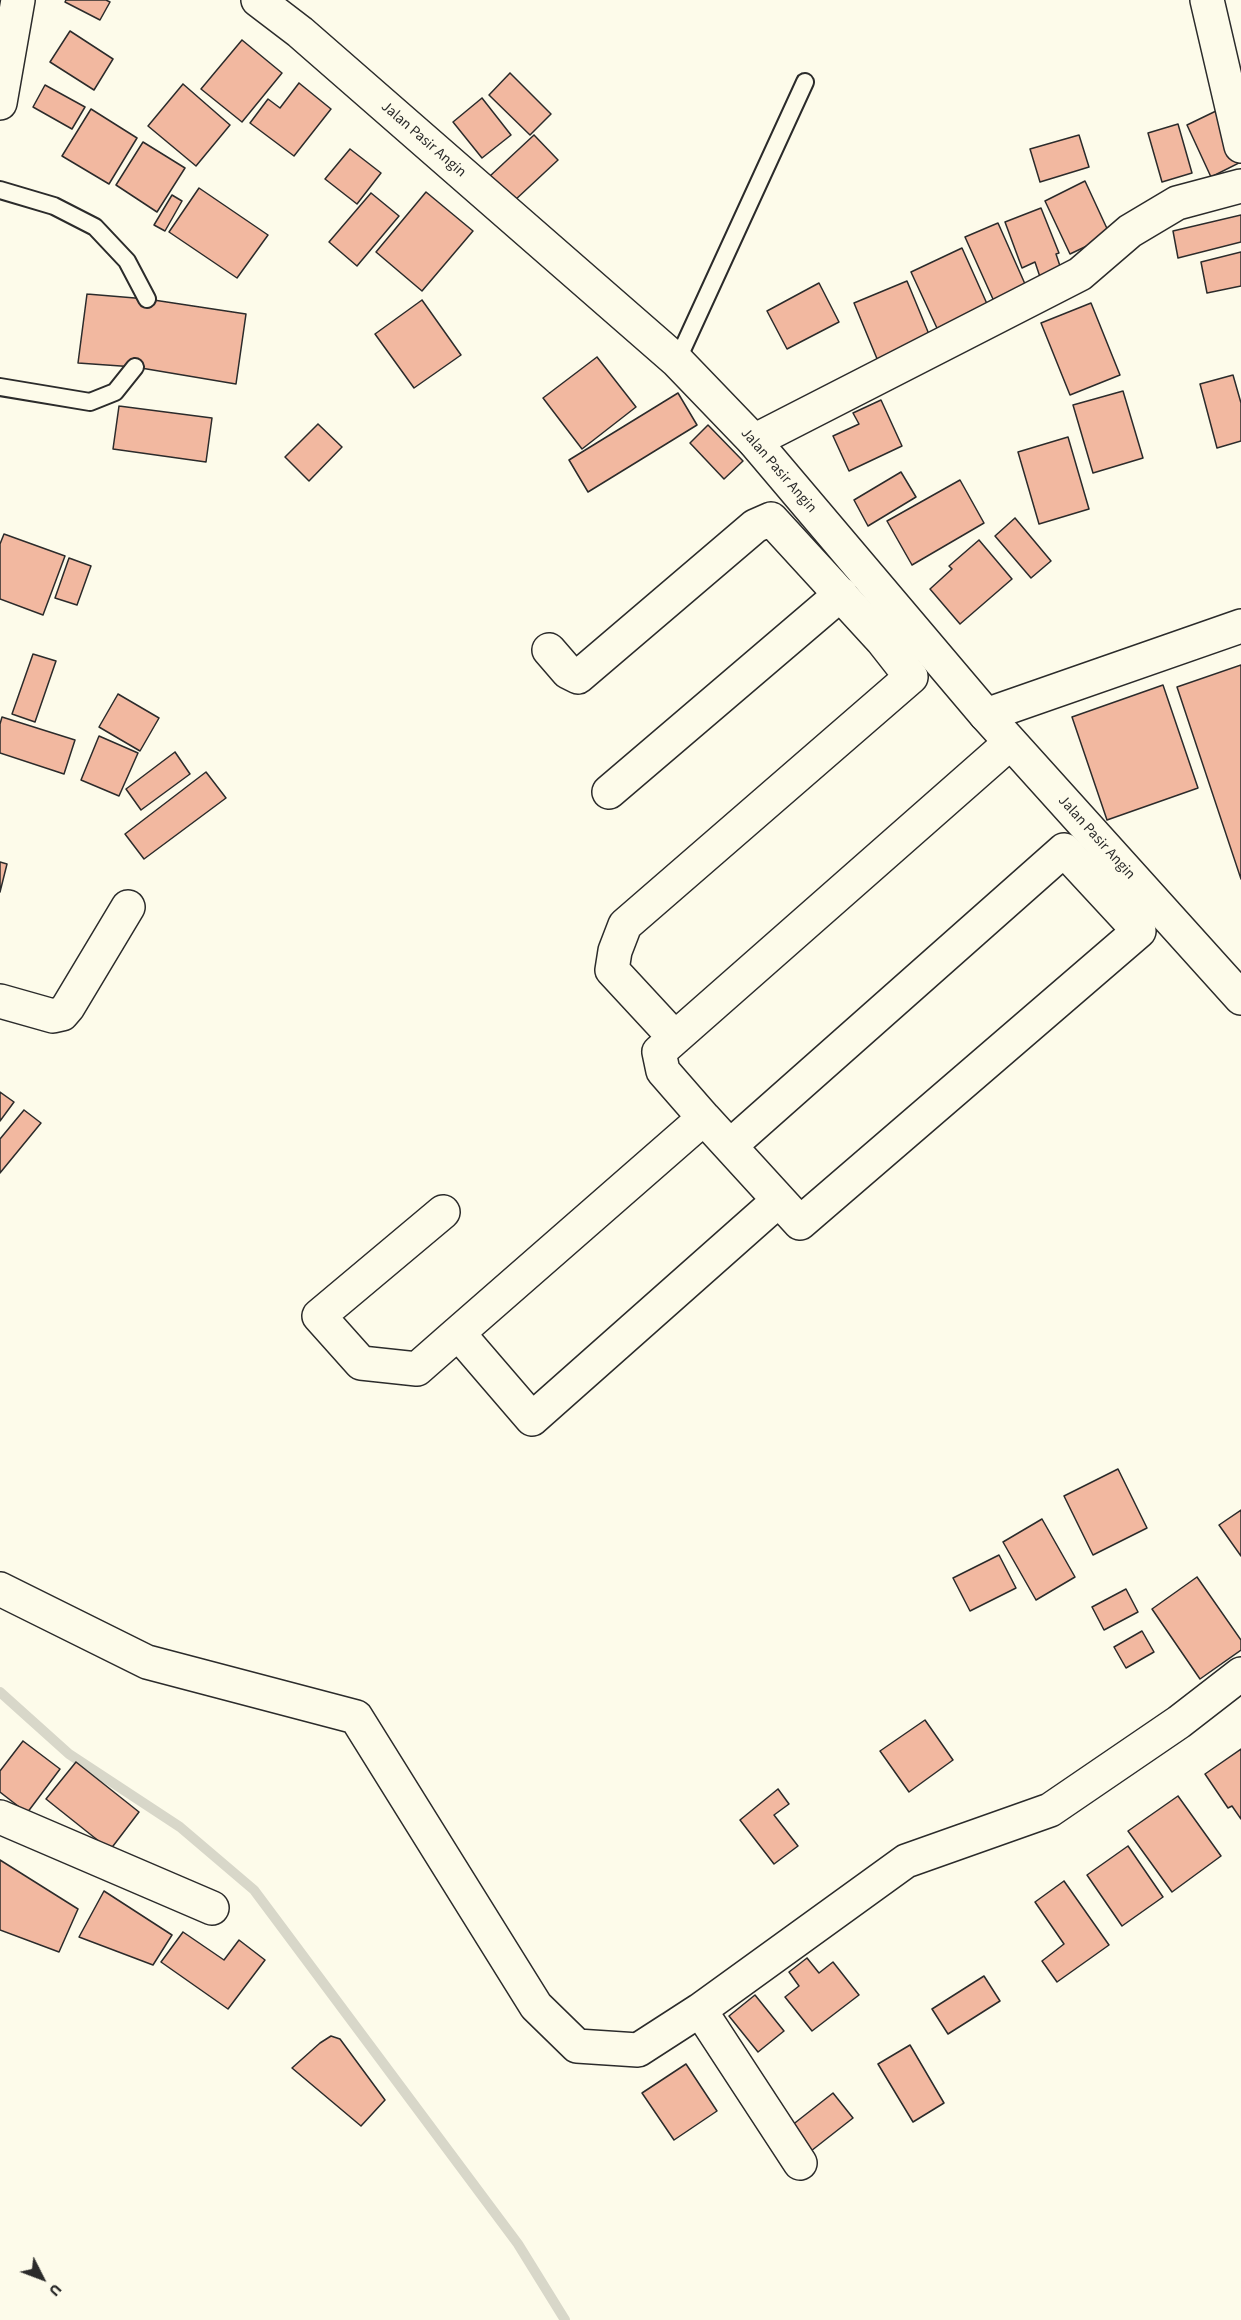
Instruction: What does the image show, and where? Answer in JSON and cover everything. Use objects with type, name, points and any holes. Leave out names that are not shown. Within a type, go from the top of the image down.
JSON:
[{"type":"street","points":[[0,103],[18,0]]},
{"type":"street","name":"Jalan Pasir Angin","points":[[258,0],[300,32],[677,361],[754,441],[986,715],[1241,998]]},
{"type":"street","points":[[1207,0],[1241,146]]},
{"type":"street","points":[[754,441],[1080,274],[1130,231],[1177,202],[1241,186]]},
{"type":"street","points":[[549,650],[568,672],[578,677],[755,526],[771,519],[841,594],[911,677],[625,925],[615,951],[612,970],[675,1038]]},
{"type":"street","points":[[609,792],[841,594]]},
{"type":"street","points":[[986,715],[1241,626]]},
{"type":"street","points":[[730,1146],[1064,850],[1139,931],[800,1223],[704,1118],[663,1071],[659,1052],[1010,742]]},
{"type":"street","points":[[0,1001],[53,1016],[62,1014],[128,907]]},
{"type":"street","points":[[443,1212],[319,1316],[361,1362],[417,1369],[704,1118]]},
{"type":"street","points":[[458,1333],[532,1419],[779,1200]]},
{"type":"street","points":[[0,1589],[147,1662],[356,1717],[536,2006],[577,2046],[638,2050],[700,2010],[906,1861],[1050,1810],[1179,1722],[1241,1674]]},
{"type":"street","points":[[0,1817],[212,1908]]},
{"type":"street","points":[[700,2010],[800,2163]]},
{"type":"lane","points":[[677,361],[805,82]]},
{"type":"lane","points":[[0,190],[54,206],[95,227],[127,261],[147,299]]},
{"type":"lane","points":[[0,387],[90,402],[116,392],[135,367]]},
{"type":"building","points":[[66,0],[106,0],[110,2],[100,20],[65,2]]},
{"type":"building","points":[[70,31],[113,59],[94,90],[50,62]]},
{"type":"building","points":[[242,40],[282,73],[242,122],[201,89]]},
{"type":"building","points":[[510,73],[551,114],[530,135],[489,95]]},
{"type":"building","points":[[299,83],[331,109],[294,156],[250,123],[268,99],[280,108]]},
{"type":"building","points":[[183,84],[230,125],[196,166],[148,126]]},
{"type":"building","points":[[45,85],[85,107],[72,129],[33,107]]},
{"type":"building","points":[[482,98],[511,135],[482,158],[453,122]]},
{"type":"building","points":[[91,109],[137,138],[109,184],[62,156]]},
{"type":"building","points":[[1216,111],[1241,162],[1211,177],[1187,125]]},
{"type":"building","points":[[1178,124],[1192,173],[1162,182],[1148,133]]},
{"type":"building","points":[[534,135],[558,160],[514,201],[490,176]]},
{"type":"building","points":[[1079,135],[1089,167],[1040,182],[1030,149]]},
{"type":"building","points":[[143,142],[185,168],[157,212],[116,185]]},
{"type":"building","points":[[350,149],[381,173],[357,204],[325,179]]},
{"type":"building","points":[[1085,181],[1110,235],[1070,254],[1045,201]]},
{"type":"building","points":[[199,188],[268,235],[237,278],[169,232]]},
{"type":"building","points":[[426,192],[473,231],[422,291],[376,252]]},
{"type":"building","points":[[371,193],[399,216],[357,266],[329,242]]},
{"type":"building","points":[[172,195],[182,201],[165,231],[154,225]]},
{"type":"building","points":[[1041,208],[1059,253],[1056,254],[1064,278],[1043,286],[1035,262],[1022,268],[1005,222]]},
{"type":"building","points":[[1241,215],[1241,242],[1178,258],[1173,231]]},
{"type":"building","points":[[998,223],[1029,293],[997,308],[965,237]]},
{"type":"building","points":[[962,248],[992,315],[942,339],[911,272]]},
{"type":"building","points":[[1241,252],[1241,286],[1207,293],[1201,262]]},
{"type":"building","points":[[907,281],[933,344],[880,366],[854,303]]},
{"type":"building","points":[[819,283],[839,322],[787,349],[767,311]]},
{"type":"building","points":[[87,294],[147,299],[246,314],[236,384],[135,367],[78,363]]},
{"type":"building","points":[[422,300],[461,355],[414,388],[375,334]]},
{"type":"building","points":[[1091,303],[1120,375],[1070,395],[1041,323]]},
{"type":"building","points":[[597,357],[636,407],[582,449],[543,398]]},
{"type":"building","points":[[1233,375],[1241,403],[1241,441],[1217,448],[1200,384]]},
{"type":"building","points":[[1123,391],[1143,458],[1093,473],[1073,405]]},
{"type":"building","points":[[678,393],[697,425],[588,492],[569,460]]},
{"type":"building","points":[[881,400],[902,446],[849,471],[833,436],[859,424],[853,413]]},
{"type":"building","points":[[119,406],[212,418],[206,462],[113,449]]},
{"type":"building","points":[[318,424],[342,447],[309,481],[285,457]]},
{"type":"building","points":[[708,425],[743,461],[724,479],[690,443]]},
{"type":"building","points":[[1068,437],[1089,509],[1039,524],[1018,452]]},
{"type":"building","points":[[901,472],[916,497],[868,526],[854,500]]},
{"type":"building","points":[[960,480],[984,523],[912,565],[887,521]]},
{"type":"building","points":[[1015,518],[1051,561],[1031,578],[995,536]]},
{"type":"building","points":[[4,534],[65,556],[43,615],[0,599],[0,544]]},
{"type":"building","points":[[979,540],[1012,579],[960,624],[930,589],[952,569],[949,566]]},
{"type":"building","points":[[69,558],[91,566],[77,605],[55,598]]},
{"type":"building","points":[[33,654],[56,661],[35,722],[12,714]]},
{"type":"building","points":[[1241,665],[1241,879],[1177,687]]},
{"type":"building","points":[[1163,685],[1198,788],[1107,820],[1072,717]]},
{"type":"building","points":[[118,694],[159,718],[140,751],[99,727]]},
{"type":"building","points":[[2,717],[75,740],[64,774],[0,753]]},
{"type":"building","points":[[99,736],[138,753],[119,796],[81,780]]},
{"type":"building","points":[[175,752],[190,774],[141,810],[126,789]]},
{"type":"building","points":[[206,772],[226,798],[144,859],[125,834]]},
{"type":"building","points":[[0,862],[7,864],[0,892]]},
{"type":"building","points":[[0,1092],[14,1102],[0,1121]]},
{"type":"building","points":[[24,1110],[41,1123],[0,1173],[0,1139]]},
{"type":"building","points":[[1118,1469],[1147,1528],[1093,1555],[1064,1496]]},
{"type":"building","points":[[1241,1510],[1241,1556],[1219,1525]]},
{"type":"building","points":[[1042,1519],[1075,1577],[1036,1600],[1003,1542]]},
{"type":"building","points":[[999,1555],[1016,1588],[970,1611],[953,1578]]},
{"type":"building","points":[[1197,1577],[1241,1640],[1241,1650],[1200,1679],[1152,1609]]},
{"type":"building","points":[[1126,1589],[1138,1612],[1104,1630],[1092,1607]]},
{"type":"building","points":[[1142,1631],[1154,1652],[1126,1668],[1114,1647]]},
{"type":"building","points":[[925,1720],[953,1760],[909,1792],[880,1751]]},
{"type":"building","points":[[23,1741],[60,1769],[27,1813],[0,1792],[0,1771]]},
{"type":"building","points":[[1241,1749],[1241,1819],[1232,1806],[1228,1808],[1205,1774]]},
{"type":"building","points":[[76,1762],[139,1812],[110,1850],[46,1799]]},
{"type":"building","points":[[778,1789],[789,1804],[774,1815],[798,1846],[774,1864],[740,1820]]},
{"type":"building","points":[[1178,1796],[1221,1856],[1172,1892],[1128,1831]]},
{"type":"building","points":[[1128,1846],[1163,1897],[1122,1926],[1087,1875]]},
{"type":"building","points":[[0,1860],[78,1909],[59,1952],[0,1930]]},
{"type":"building","points":[[1064,1881],[1109,1945],[1057,1982],[1042,1961],[1064,1944],[1035,1902]]},
{"type":"building","points":[[104,1891],[172,1935],[153,1965],[79,1937]]},
{"type":"building","points":[[183,1932],[224,1960],[239,1940],[265,1960],[228,2009],[161,1962]]},
{"type":"building","points":[[807,1958],[819,1973],[833,1962],[859,1995],[812,2031],[785,1997],[799,1986],[789,1972]]},
{"type":"building","points":[[984,1976],[1000,2001],[948,2034],[932,2009]]},
{"type":"building","points":[[755,1995],[784,2031],[758,2052],[729,2016]]},
{"type":"building","points":[[331,2036],[340,2039],[385,2100],[361,2126],[292,2068]]},
{"type":"building","points":[[910,2045],[944,2103],[913,2122],[878,2064]]},
{"type":"building","points":[[686,2064],[717,2111],[674,2140],[642,2093]]},
{"type":"building","points":[[833,2093],[853,2118],[811,2151],[791,2126]]},
{"type":"waterway","points":[[0,1692],[69,1754],[180,1827],[254,1890],[518,2244],[565,2320]]}]
